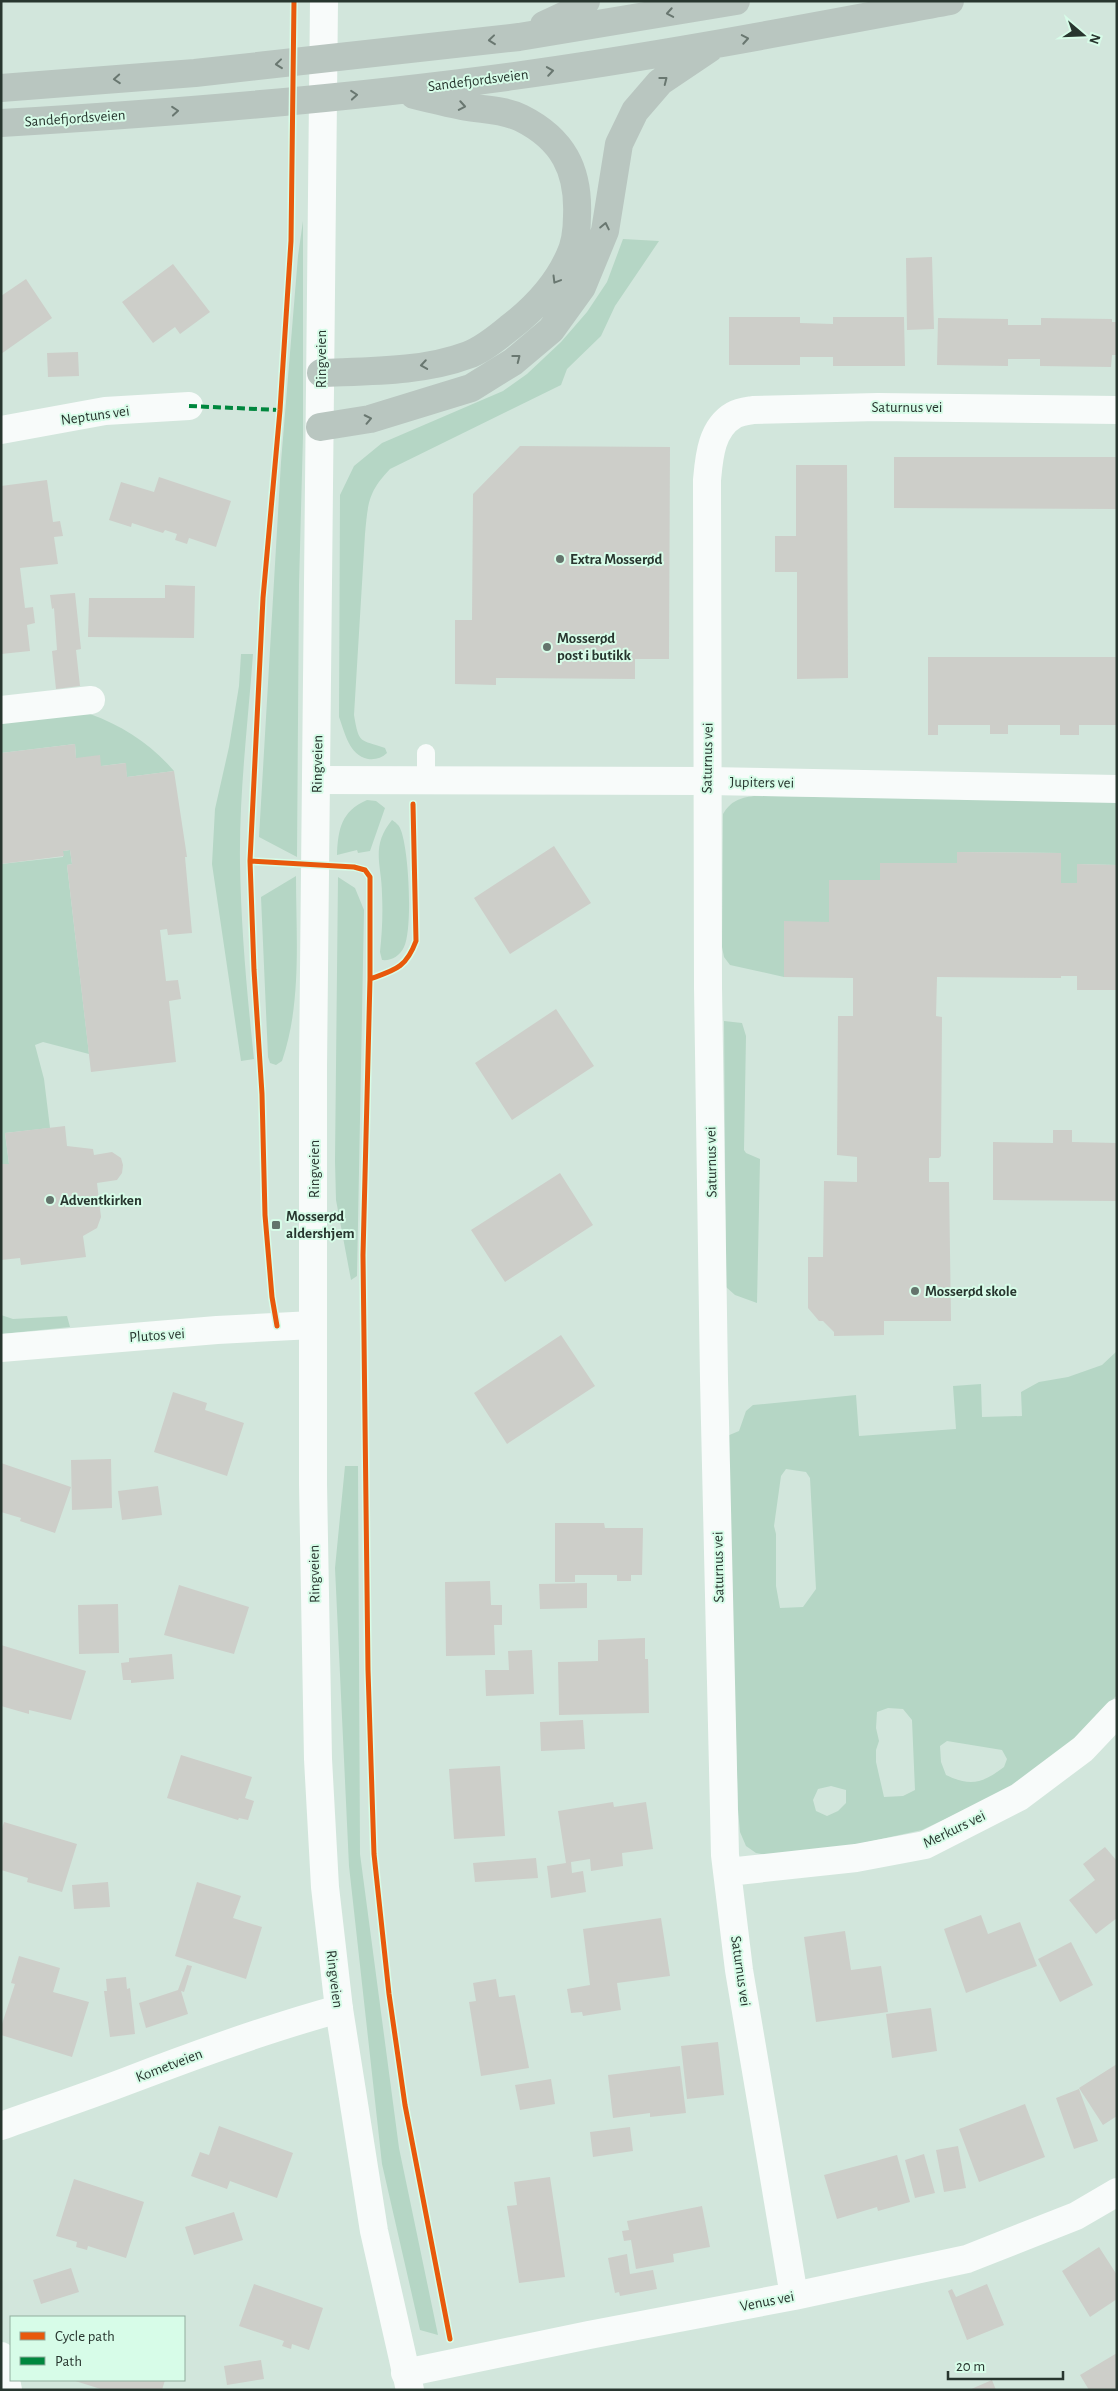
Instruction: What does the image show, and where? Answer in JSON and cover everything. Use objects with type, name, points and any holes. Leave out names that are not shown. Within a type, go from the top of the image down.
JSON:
[{"type":"main road","points":[[519,37],[574,11],[586,1]]},
{"type":"main road","points":[[1,88],[196,73],[519,37],[736,1]]},
{"type":"main road","name":"Sandefjordsveien","points":[[1,122],[109,116],[398,91],[515,76],[716,45],[950,1]]},
{"type":"main road","points":[[320,427],[370,419],[471,388],[513,362],[551,330],[582,287],[604,231],[619,144],[635,111],[660,82],[716,45]]},
{"type":"main road","points":[[321,373],[424,366],[468,355],[498,337],[531,311],[553,285],[570,255],[577,227],[578,191],[566,158],[549,136],[520,118],[498,110],[463,107],[398,91]]},
{"type":"street","name":"Ringveien","points":[[324,1],[316,780],[312,1484],[318,1759],[325,1887],[339,2009],[374,2231],[408,2381]]},
{"type":"street","name":"Neptuns vei","points":[[1,430],[105,412],[189,406]]},
{"type":"street","name":"Saturnus vei","points":[[794,2296],[739,1970],[725,1854],[714,1379],[706,480],[710,448],[721,427],[734,415],[753,410],[878,407],[1117,410]]},
{"type":"street","points":[[1,710],[91,700]]},
{"type":"street","name":"Jupiters vei","points":[[316,780],[708,781],[1117,788]]},
{"type":"street","name":"Plutos vei","points":[[1,1348],[313,1325]]},
{"type":"street","name":"Merkurs vei","points":[[728,1872],[856,1858],[926,1845],[1019,1797],[1082,1750],[1117,1713]]},
{"type":"street","name":"Kometveien","points":[[1,2126],[283,2024],[339,2009]]},
{"type":"street","name":"Venus vei","points":[[408,2381],[589,2335],[794,2296],[967,2259],[1076,2216],[1117,2192]]},
{"type":"street","points":[[1,2356],[8,2390]]},
{"type":"lane","points":[[426,753],[426,780]]},
{"type":"green space","points":[[303,221],[303,436],[299,585],[297,857],[259,837],[281,462],[298,256]]},
{"type":"green space","points":[[623,239],[659,241],[615,306],[601,336],[567,369],[561,385],[390,469],[377,484],[368,506],[365,534],[354,715],[359,736],[366,742],[385,748],[387,753],[376,759],[362,757],[352,748],[339,717],[340,495],[354,466],[382,443],[503,391],[527,374],[561,342],[587,312],[607,282]]},
{"type":"green space","points":[[241,654],[253,654],[242,784],[240,863],[245,961],[254,1059],[241,1061],[212,864],[215,809],[229,747],[239,686]]},
{"type":"green space","points":[[90,714],[114,724],[136,737],[156,752],[174,771],[127,777],[125,763],[101,766],[76,758],[75,744],[1,753],[1,718]]},
{"type":"green space","points":[[754,796],[1117,801],[1117,865],[1078,864],[1077,883],[1061,883],[1061,853],[958,852],[957,863],[880,880],[830,880],[829,922],[784,922],[784,977],[730,965],[724,957],[722,947],[723,814],[736,801]]},
{"type":"green space","points":[[367,800],[376,801],[385,808],[370,851],[358,853],[357,850],[337,855],[338,837],[346,816],[358,804]]},
{"type":"green space","points":[[392,820],[400,828],[406,852],[409,888],[407,937],[400,953],[389,960],[382,960],[380,952],[382,884],[379,848],[385,830]]},
{"type":"green space","points":[[70,850],[72,864],[67,865],[89,1054],[43,1042],[35,1045],[44,1079],[50,1128],[5,1133],[9,1164],[1,1164],[1,864],[63,857],[63,851]]},
{"type":"green space","points":[[296,876],[297,946],[293,1016],[282,1061],[276,1065],[270,1063],[268,1057],[261,897]]},
{"type":"green space","points":[[338,877],[355,888],[364,910],[357,1276],[351,1280],[336,1200]]},
{"type":"green space","points":[[724,1021],[742,1023],[746,1036],[744,1150],[746,1153],[760,1159],[757,1303],[735,1295],[726,1287]]},
{"type":"green space","points":[[1,1315],[13,1319],[67,1316],[70,1327],[1,1334]]},
{"type":"green space","points":[[1117,1351],[1117,1695],[1073,1742],[1011,1788],[922,1830],[854,1845],[771,1856],[756,1853],[746,1846],[740,1832],[738,1809],[727,1436],[739,1431],[746,1411],[753,1405],[856,1395],[859,1436],[956,1429],[953,1386],[981,1384],[982,1417],[1022,1416],[1021,1392],[1039,1382],[1068,1377],[1102,1365]],"holes":[[[786,1469],[806,1472],[810,1478],[816,1589],[803,1607],[780,1608],[776,1586],[776,1534],[774,1526],[781,1476]],[[888,1708],[903,1709],[912,1720],[915,1790],[903,1796],[884,1797],[876,1762],[876,1750],[879,1741],[876,1728],[877,1712]],[[947,1741],[1002,1750],[1007,1759],[1004,1767],[990,1777],[976,1782],[963,1781],[946,1775],[941,1762],[940,1746]],[[831,1786],[846,1790],[846,1803],[838,1811],[827,1816],[816,1811],[813,1800],[818,1789]]]},
{"type":"green space","points":[[345,1466],[358,1466],[360,1854],[399,2148],[438,2335],[420,2330],[382,2164],[349,1866],[335,1568]]},
{"type":"building","points":[[932,257],[934,329],[907,330],[906,258]]},
{"type":"building","points":[[173,264],[210,312],[180,334],[175,327],[153,343],[122,302]]},
{"type":"building","points":[[26,279],[52,318],[1,354],[1,296]]},
{"type":"building","points":[[729,317],[800,317],[800,323],[833,324],[833,317],[904,317],[905,366],[833,366],[833,357],[800,357],[800,365],[729,365]]},
{"type":"building","points":[[938,318],[1008,319],[1008,325],[1041,325],[1041,318],[1112,319],[1112,322],[1117,322],[1117,355],[1112,355],[1111,367],[1040,366],[1040,359],[1008,359],[1008,366],[937,365]]},
{"type":"building","points":[[78,352],[79,376],[48,377],[47,353]]},
{"type":"building","points":[[520,446],[670,447],[669,659],[635,659],[635,679],[496,678],[496,685],[455,684],[455,620],[472,620],[473,494]]},
{"type":"building","points":[[894,457],[1117,457],[1117,509],[894,508]]},
{"type":"building","points":[[796,465],[847,465],[848,678],[797,679],[797,572],[775,572],[775,536],[796,536]]},
{"type":"building","points":[[159,477],[231,501],[216,547],[189,538],[187,544],[175,540],[177,534],[165,530],[163,533],[132,523],[131,527],[109,520],[121,482],[154,492]]},
{"type":"building","points":[[47,480],[53,522],[60,521],[63,536],[54,537],[58,564],[20,568],[25,608],[33,607],[35,623],[27,625],[30,651],[1,654],[1,486]]},
{"type":"building","points":[[165,585],[195,586],[194,638],[88,637],[89,598],[165,598]]},
{"type":"building","points":[[75,593],[81,649],[76,650],[80,686],[56,689],[52,651],[57,650],[54,608],[52,609],[50,595]]},
{"type":"building","points":[[928,657],[1117,657],[1117,725],[1079,725],[1079,735],[1060,735],[1060,725],[1008,725],[1008,734],[990,734],[990,725],[938,725],[938,735],[928,735]]},
{"type":"building","points":[[75,744],[76,758],[100,755],[101,766],[126,763],[127,777],[174,771],[187,857],[185,857],[192,933],[168,935],[167,929],[160,930],[166,981],[178,980],[181,999],[169,1001],[176,1062],[91,1072],[67,865],[72,864],[70,850],[63,851],[64,856],[1,864],[1,753]]},
{"type":"building","points":[[554,846],[591,903],[510,954],[474,898]]},
{"type":"building","points":[[957,852],[1061,853],[1061,883],[1077,883],[1077,864],[1117,865],[1117,990],[1077,990],[1077,976],[1061,976],[1061,978],[937,977],[936,1016],[942,1017],[941,1156],[939,1158],[929,1158],[929,1182],[949,1182],[951,1321],[884,1321],[884,1335],[834,1336],[834,1332],[823,1321],[819,1321],[808,1308],[808,1257],[823,1257],[824,1181],[857,1182],[857,1157],[837,1155],[838,1016],[853,1016],[853,978],[784,977],[784,921],[829,922],[829,880],[880,880],[880,863],[957,863]]},
{"type":"building","points":[[556,1009],[594,1066],[512,1120],[475,1063]]},
{"type":"building","name":"Adventkirken","points":[[65,1126],[67,1146],[93,1149],[94,1155],[112,1152],[121,1158],[123,1165],[122,1173],[117,1180],[97,1183],[101,1217],[97,1228],[83,1236],[86,1257],[21,1265],[20,1258],[1,1260],[1,1164],[9,1164],[5,1133]]},
{"type":"building","points":[[1053,1130],[1072,1130],[1072,1142],[1117,1143],[1117,1201],[993,1200],[993,1142],[1053,1143]]},
{"type":"building","points":[[560,1173],[593,1225],[505,1282],[471,1230]]},
{"type":"building","points":[[561,1335],[595,1386],[507,1444],[474,1393]]},
{"type":"building","points":[[173,1392],[207,1403],[205,1410],[244,1423],[227,1476],[154,1452]]},
{"type":"building","points":[[111,1459],[112,1508],[72,1510],[71,1460]]},
{"type":"building","points":[[1,1463],[71,1487],[55,1533],[20,1521],[21,1518],[1,1512]]},
{"type":"building","points":[[158,1486],[162,1515],[122,1520],[118,1491]]},
{"type":"building","points":[[555,1523],[604,1523],[605,1528],[643,1528],[642,1575],[631,1575],[631,1581],[617,1581],[617,1575],[575,1575],[575,1582],[555,1582]]},
{"type":"building","points":[[490,1581],[491,1605],[502,1605],[502,1625],[494,1625],[495,1655],[446,1656],[445,1582]]},
{"type":"building","points":[[587,1583],[587,1608],[540,1609],[539,1584]]},
{"type":"building","points":[[179,1585],[249,1607],[234,1654],[164,1635]]},
{"type":"building","points":[[118,1604],[119,1653],[79,1654],[78,1605]]},
{"type":"building","points":[[645,1638],[645,1659],[648,1659],[649,1713],[559,1715],[558,1662],[598,1661],[598,1640]]},
{"type":"building","points":[[1,1645],[86,1671],[71,1720],[29,1710],[29,1714],[1,1706]]},
{"type":"building","points":[[532,1650],[534,1694],[486,1696],[485,1670],[509,1670],[508,1651]]},
{"type":"building","points":[[172,1654],[174,1679],[131,1683],[131,1680],[123,1680],[121,1663],[129,1662],[129,1658]]},
{"type":"building","points":[[583,1720],[585,1749],[541,1751],[540,1722]]},
{"type":"building","points":[[181,1755],[252,1777],[245,1798],[254,1801],[248,1820],[239,1818],[238,1820],[167,1798]]},
{"type":"building","points":[[500,1766],[505,1836],[454,1839],[449,1769]]},
{"type":"building","points":[[613,1802],[614,1807],[646,1802],[653,1849],[622,1853],[623,1866],[591,1871],[590,1859],[571,1862],[572,1873],[583,1871],[586,1892],[551,1898],[547,1866],[566,1863],[558,1811]]},
{"type":"building","points":[[4,1822],[77,1844],[62,1892],[27,1882],[28,1878],[1,1870],[1,1832]]},
{"type":"building","points":[[1105,1847],[1117,1861],[1117,1918],[1096,1934],[1069,1900],[1095,1880],[1083,1864]]},
{"type":"building","points":[[536,1858],[538,1878],[475,1882],[473,1863]]},
{"type":"building","points":[[108,1882],[110,1907],[74,1909],[72,1885]]},
{"type":"building","points":[[197,1882],[241,1896],[233,1918],[262,1927],[246,1979],[175,1956]]},
{"type":"building","points":[[981,1915],[988,1934],[1020,1922],[1037,1966],[966,1993],[944,1929]]},
{"type":"building","points":[[661,1918],[670,1976],[617,1983],[621,2010],[583,2016],[582,2012],[571,2013],[567,1989],[590,1985],[583,1929]]},
{"type":"building","points":[[845,1931],[851,1970],[881,1966],[888,2012],[816,2022],[804,1937]]},
{"type":"building","points":[[1071,1942],[1093,1985],[1060,2002],[1038,1959]]},
{"type":"building","points":[[19,1956],[60,1968],[53,1992],[89,2002],[72,2057],[1,2035],[1,2027],[15,1984],[11,1983]]},
{"type":"building","points":[[187,1965],[192,1966],[184,1992],[181,1991],[188,2014],[146,2028],[139,2003],[178,1990]]},
{"type":"building","points":[[126,1977],[127,1989],[130,1988],[135,2034],[110,2037],[104,1991],[107,1991],[106,1979]]},
{"type":"building","points":[[496,1979],[499,1997],[515,1995],[529,2068],[481,2076],[469,2002],[476,2001],[473,1983]]},
{"type":"building","points":[[931,2008],[937,2051],[892,2058],[886,2014]]},
{"type":"building","points":[[718,2042],[724,2095],[687,2099],[681,2046]]},
{"type":"building","points":[[1117,2064],[1117,2116],[1103,2125],[1079,2088]]},
{"type":"building","points":[[680,2066],[686,2113],[650,2117],[650,2113],[613,2118],[608,2075]]},
{"type":"building","points":[[551,2079],[555,2104],[520,2110],[515,2085]]},
{"type":"building","points":[[1079,2089],[1098,2141],[1074,2149],[1056,2098]]},
{"type":"building","points":[[1025,2104],[1045,2157],[979,2182],[959,2129]]},
{"type":"building","points":[[219,2126],[293,2153],[277,2198],[230,2181],[227,2189],[191,2176],[200,2152],[209,2155]]},
{"type":"building","points":[[630,2127],[633,2151],[593,2157],[590,2132]]},
{"type":"building","points":[[958,2146],[966,2188],[944,2192],[936,2150]]},
{"type":"building","points":[[924,2154],[935,2193],[915,2198],[905,2160]]},
{"type":"building","points":[[897,2155],[910,2202],[878,2211],[877,2207],[837,2219],[824,2175]]},
{"type":"building","points":[[550,2177],[565,2277],[519,2283],[507,2206],[517,2205],[514,2182]]},
{"type":"building","points":[[74,2179],[144,2202],[126,2258],[88,2246],[87,2250],[76,2247],[77,2242],[56,2236]]},
{"type":"building","points":[[702,2206],[710,2247],[673,2254],[674,2262],[636,2269],[631,2240],[624,2241],[622,2231],[629,2230],[627,2221]]},
{"type":"building","points":[[234,2212],[243,2240],[194,2255],[185,2227]]},
{"type":"building","points":[[1099,2247],[1117,2275],[1117,2299],[1090,2317],[1062,2271]]},
{"type":"building","points":[[627,2254],[630,2274],[653,2270],[657,2289],[620,2296],[619,2292],[615,2293],[608,2258]]},
{"type":"building","points":[[71,2268],[79,2292],[41,2304],[33,2280]]},
{"type":"building","points":[[254,2284],[323,2308],[309,2350],[292,2344],[291,2349],[282,2346],[284,2341],[239,2326]]},
{"type":"building","points":[[987,2284],[1004,2325],[967,2340],[948,2291],[952,2289],[956,2297]]},
{"type":"building","points":[[1117,2353],[1117,2390],[1089,2390],[1080,2375]]},
{"type":"building","points":[[261,2360],[264,2379],[227,2385],[224,2366]]},
{"type":"building","points":[[992,2380],[996,2390],[969,2390]]},
{"type":"building","points":[[75,2381],[165,2381],[162,2390],[104,2390]]},
{"type":"marked path","points":[[189,406],[280,410]]},
{"type":"cycle path","points":[[294,1],[291,241],[280,410],[263,598],[250,861],[354,867],[365,870],[370,877],[370,979],[363,1255],[368,1670],[374,1854],[389,1994],[405,2105],[450,2339]]},
{"type":"cycle path","points":[[370,979],[393,970],[404,963],[416,941],[413,804]]},
{"type":"cycle path","points":[[250,861],[254,970],[262,1094],[265,1215],[272,1297],[277,1326]]},
{"type":"place","name":"Extra Mosserød","points":[[560,559]]},
{"type":"place","name":"Mosserød post i butikk","points":[[547,647]]},
{"type":"place","name":"Adventkirken","points":[[50,1200]]},
{"type":"place","name":"Mosserød aldershjem","points":[[276,1225]]},
{"type":"place","name":"Mosserød skole","points":[[915,1291]]}]
